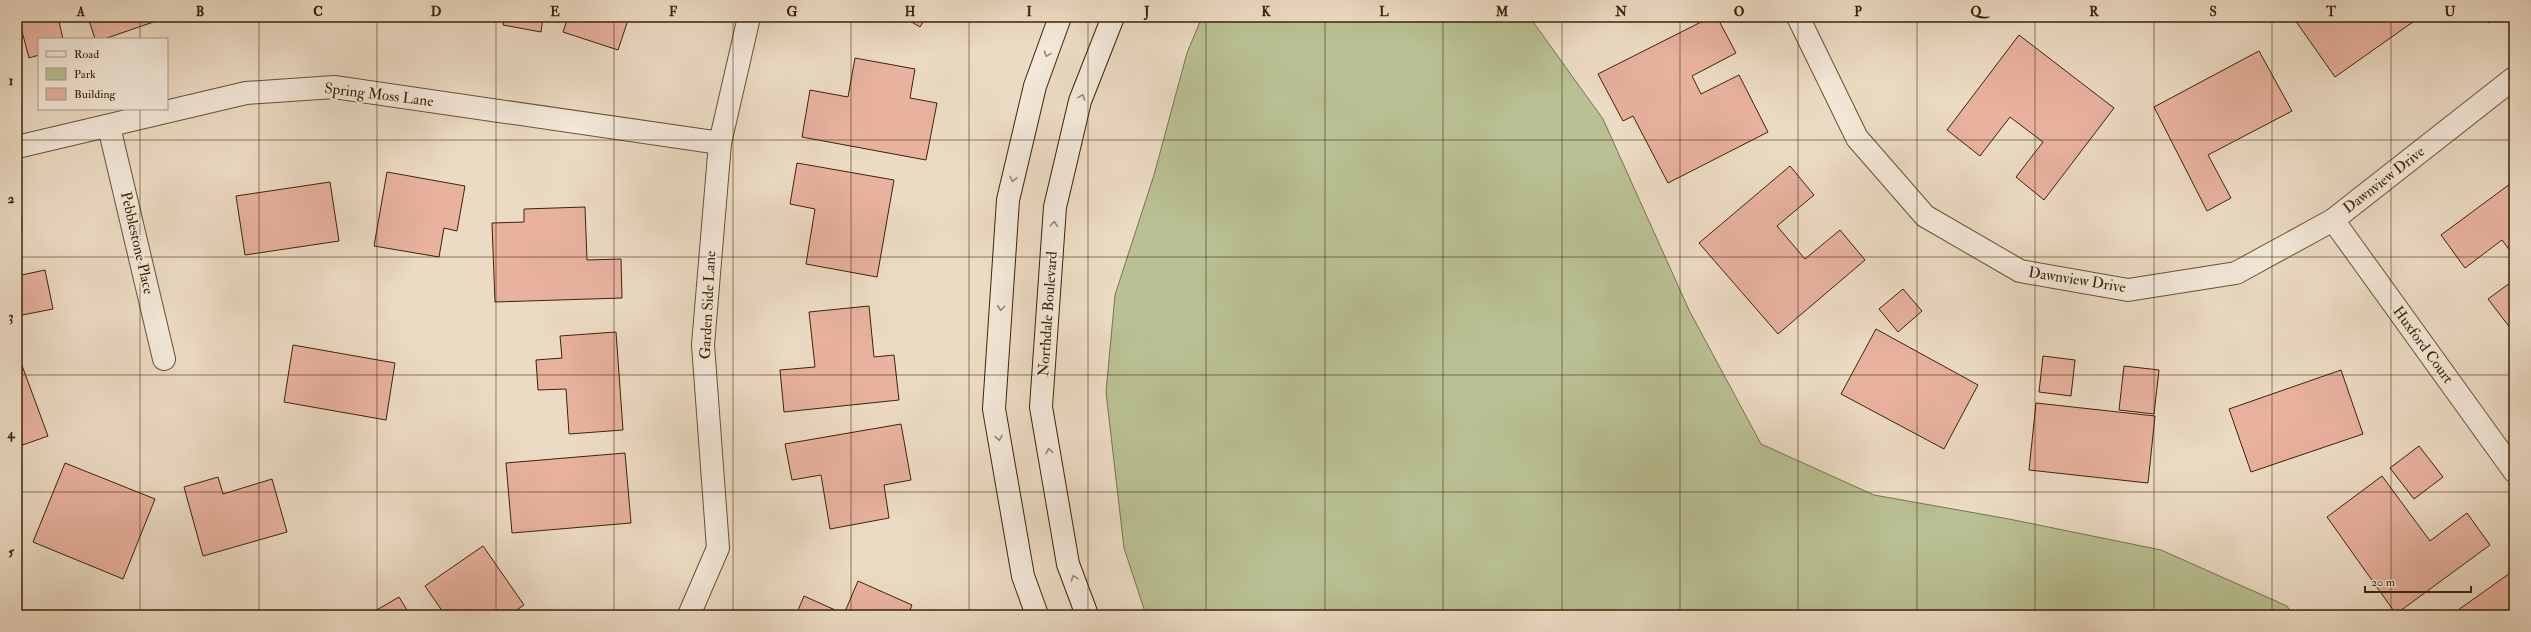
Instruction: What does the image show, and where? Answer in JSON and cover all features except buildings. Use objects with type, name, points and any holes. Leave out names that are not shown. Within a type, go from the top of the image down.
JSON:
[{"type":"street","name":"Garden Side Lane","points":[[689,615],[718,548],[703,345],[720,143],[749,17]]},
{"type":"street","points":[[1037,615],[1023,576],[994,409],[1008,200],[1035,86],[1060,17]]},
{"type":"street","name":"Northdale Boulevard","points":[[1087,615],[1068,564],[1041,407],[1055,207],[1080,101],[1113,17]]},
{"type":"street","name":"Dawnview Drive","points":[[1798,17],[1857,138],[1924,216],[2020,271],[2128,290],[2236,273],[2333,220],[2514,78]]},
{"type":"street","name":"Spring Moss Lane","points":[[17,147],[109,127],[246,93],[334,87],[720,143]]},
{"type":"street","name":"Pebblestone Place","points":[[109,127],[164,359]]},
{"type":"street","name":"Huxford Court","points":[[2333,220],[2514,471]]},
{"type":"green space","points":[[1202,17],[1531,19],[1603,119],[1689,310],[1761,444],[1874,495],[2009,519],[2161,550],[2287,606],[2293,615],[1146,615],[1124,548],[1106,392],[1115,295],[1154,175],[1187,53]]}]
